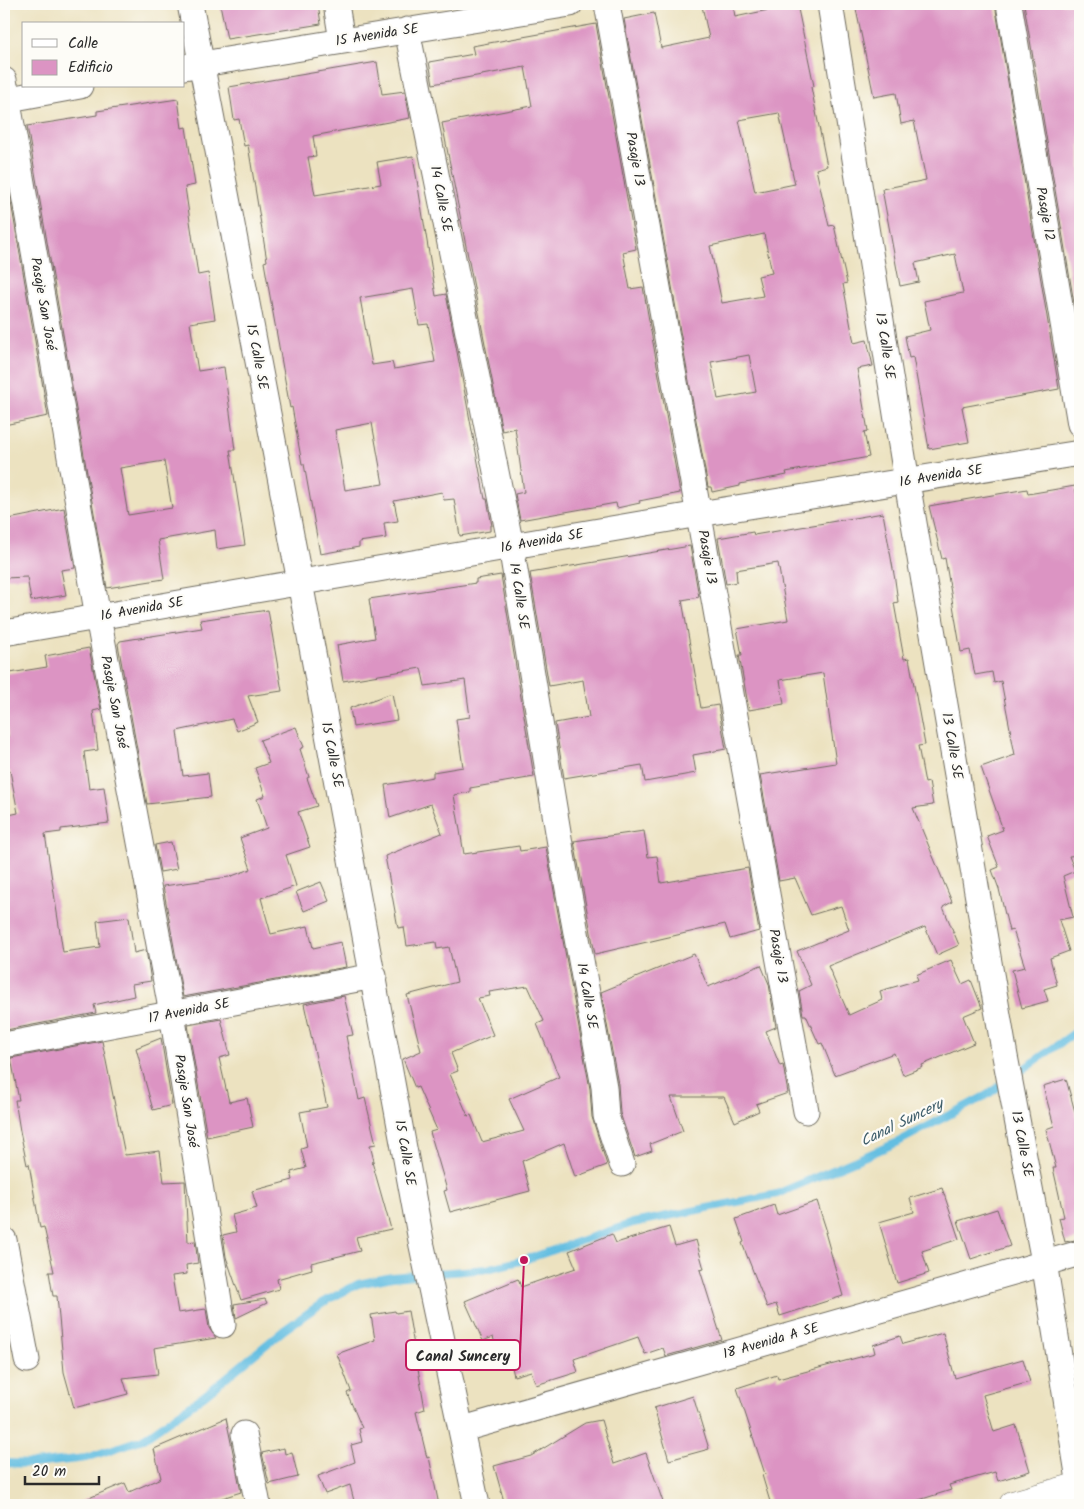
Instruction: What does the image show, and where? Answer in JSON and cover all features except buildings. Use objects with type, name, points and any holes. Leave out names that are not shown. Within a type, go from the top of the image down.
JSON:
[{"type":"main road","points":[[1013,1505],[1080,1486]]},
{"type":"street","name":"15 Calle SE","points":[[190,4],[192,66],[300,582],[374,976],[434,1312],[463,1429],[477,1505]]},
{"type":"street","points":[[336,4],[342,41]]},
{"type":"street","name":"15 Avenida SE","points":[[192,66],[407,30],[444,14],[570,4]]},
{"type":"street","name":"Pasaje 13","points":[[607,4],[806,1111]]},
{"type":"street","name":"13 Calle SE","points":[[830,4],[907,482],[1005,1056],[1044,1262],[1080,1486]]},
{"type":"street","name":"Pasaje 12","points":[[1009,4],[1080,424]]},
{"type":"street","name":"14 Calle SE","points":[[407,30],[511,546],[561,850],[604,1087],[606,1116],[622,1164]]},
{"type":"street","points":[[5,93],[59,88]]},
{"type":"street","name":"Pasaje San José","points":[[5,93],[98,617],[172,1014],[223,1325]]},
{"type":"street","name":"16 Avenida SE","points":[[4,633],[699,514],[1080,453]]},
{"type":"street","name":"17 Avenida SE","points":[[4,1045],[374,976]]},
{"type":"street","points":[[4,1240],[27,1360]]},
{"type":"street","name":"18 Avenida A SE","points":[[463,1429],[1080,1253]]},
{"type":"street","points":[[244,1434],[258,1505]]},
{"type":"waterway","name":"Canal Suncery","points":[[4,1463],[34,1464],[86,1458],[143,1439],[205,1395],[284,1330],[322,1303],[358,1284],[392,1277],[487,1269],[524,1260],[633,1223],[777,1194],[896,1143],[987,1095],[1080,1029]]},
{"type":"place","name":"Canal Suncery","points":[[524,1260]]}]
